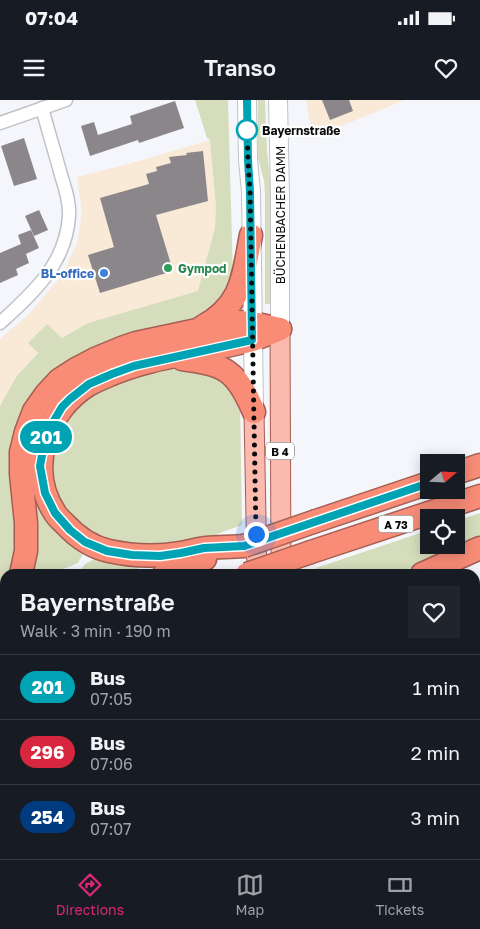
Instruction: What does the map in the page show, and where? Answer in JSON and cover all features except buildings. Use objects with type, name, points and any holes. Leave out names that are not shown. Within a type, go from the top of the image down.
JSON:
[{"type":"highway","points":[[197,330],[220,315],[235,296],[241,284],[251,235]]},
{"type":"highway","points":[[22,569],[26,551],[26,523],[21,474],[21,452],[34,411],[58,380],[94,359],[124,347],[238,322],[252,331]]},
{"type":"highway","points":[[244,546],[204,548],[160,556],[132,555],[107,551],[85,542],[70,530],[55,513],[45,493],[40,466],[45,440],[55,418],[70,399],[89,384],[140,364],[172,357],[252,331],[280,329]]},
{"type":"highway","points":[[172,357],[212,364],[226,370],[241,384],[254,412]]},
{"type":"highway","points":[[465,470],[480,465]]},
{"type":"highway","name":"A 73","points":[[178,569],[420,486]]},
{"type":"highway","name":"A 73","points":[[262,569],[480,496]]},
{"type":"highway","points":[[433,569],[480,548]]},
{"type":"main road","points":[[248,100],[254,412]]},
{"type":"main road","name":"BÜCHENBACHER DAMM","points":[[278,100],[280,329]]},
{"type":"main road","name":"B 4","points":[[280,329],[281,569]]},
{"type":"main road","name":"B 4","points":[[254,412],[257,569]]},
{"type":"street","points":[[0,123],[66,100]]},
{"type":"street","points":[[0,323],[20,305],[54,267],[62,251],[70,216],[67,196],[42,108]]},
{"type":"shaded area","points":[[306,100],[405,100],[312,138]]},
{"type":"shaded area","points":[[210,140],[216,207],[215,228],[198,292],[88,323],[62,338],[47,324],[28,343],[38,352],[16,377],[0,406],[0,339],[29,314],[63,274],[77,243],[82,212],[77,177]]},
{"type":"green space","points":[[195,100],[228,100],[232,283],[207,317],[81,357],[20,533],[14,569],[0,569],[0,406],[16,377],[38,353],[28,343],[47,324],[62,338],[88,323],[198,291],[215,228],[216,207],[210,140],[207,138]]},
{"type":"green space","points":[[258,100],[265,100],[272,200],[272,290],[270,304],[265,304],[265,195],[264,181],[258,158]]},
{"type":"green space","points":[[181,367],[207,368],[240,398],[242,525],[217,534],[218,539],[192,546],[107,545],[60,508],[48,459],[73,405],[122,380]]},
{"type":"green space","points":[[34,466],[86,549],[78,563],[63,569],[29,569]]},
{"type":"green space","points":[[480,513],[480,538],[465,545],[465,518]]},
{"type":"green space","points":[[420,533],[420,554],[443,554],[409,569],[316,568]]},
{"type":"green space","points":[[102,555],[147,565],[136,569],[81,569],[85,564]]},
{"type":"bus line","name":"201","points":[[247,100],[252,340],[140,364],[89,384],[62,407],[49,429],[40,466],[45,493],[55,513],[70,530],[85,542],[107,551],[132,555],[160,556],[204,548],[244,546],[420,486]]},
{"type":"place","name":"Bayernstraße","points":[[247,130]]},
{"type":"place","name":"Gympod","points":[[168,268]]},
{"type":"place","name":"BL-office","points":[[104,273]]},
{"type":"route","points":[[247,130],[250,192],[256,534]]}]
